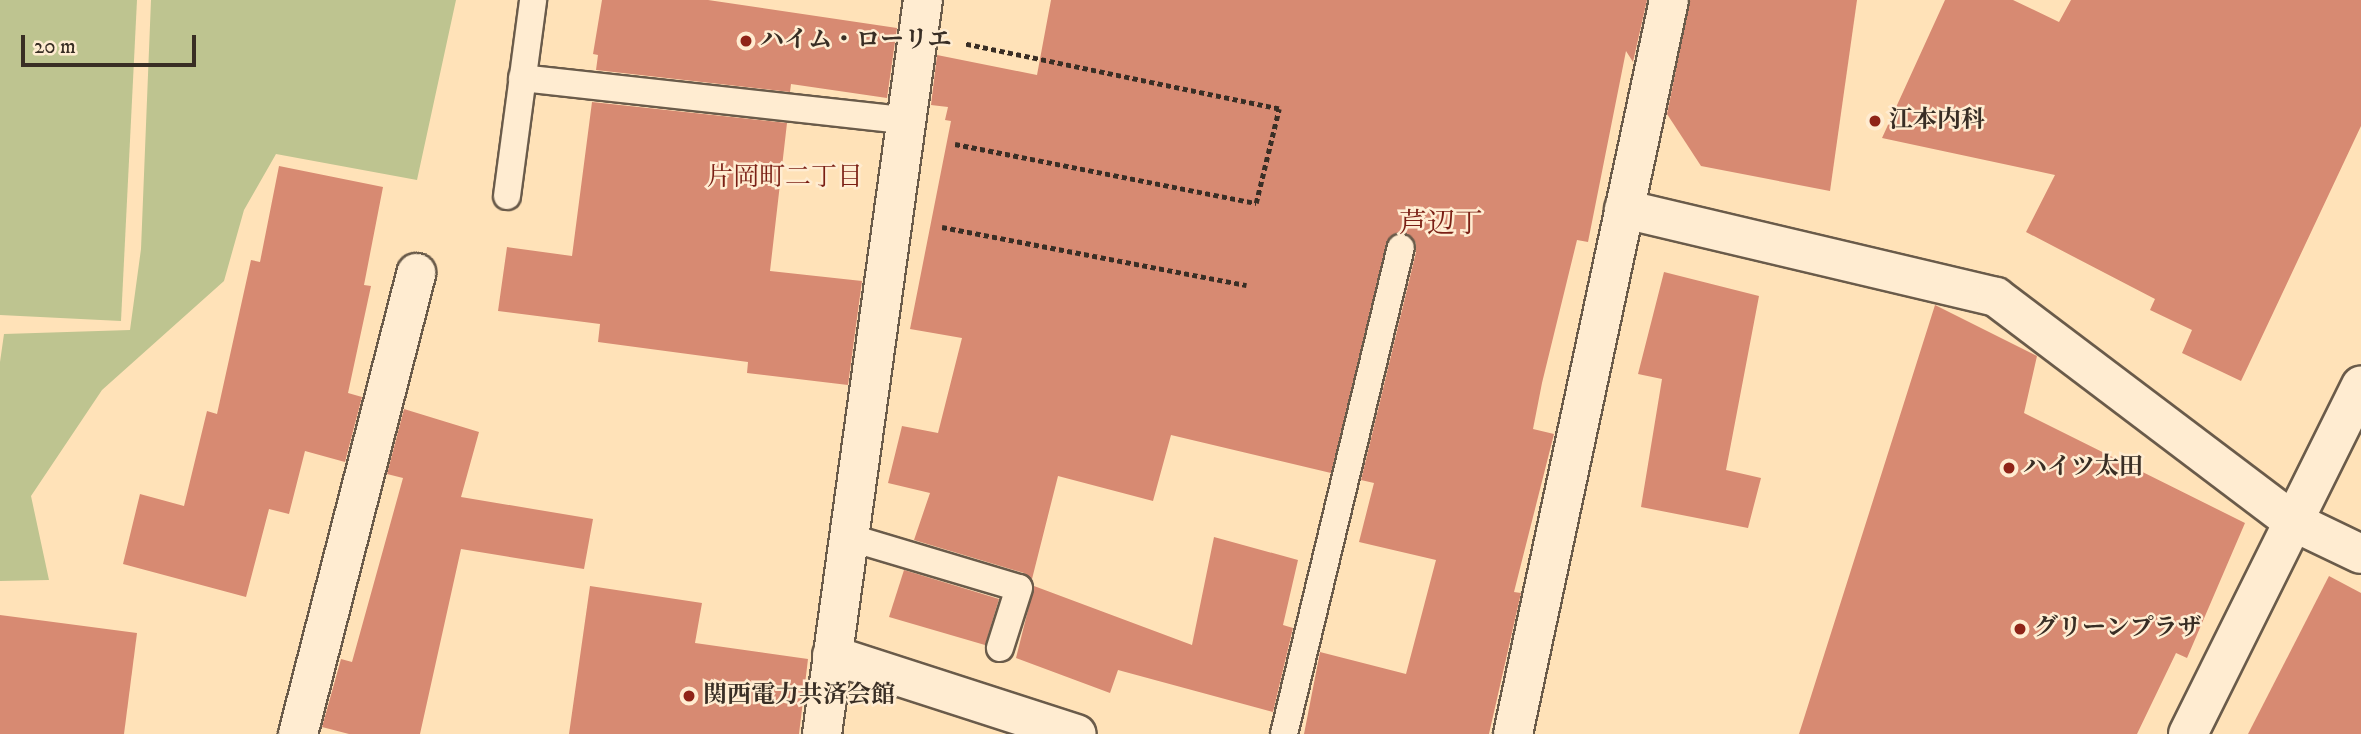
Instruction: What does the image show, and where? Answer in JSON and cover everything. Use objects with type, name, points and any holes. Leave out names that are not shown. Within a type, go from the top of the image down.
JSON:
[{"type":"street","points":[[1513,734],[1669,0]]},
{"type":"street","points":[[822,734],[920,17]]},
{"type":"street","points":[[1624,209],[1996,297],[2292,521],[2361,554]]},
{"type":"street","points":[[298,734],[416,273]]},
{"type":"street","points":[[2188,734],[2361,386]]},
{"type":"street","points":[[832,655],[1077,734]]},
{"type":"lane","points":[[507,196],[533,0]]},
{"type":"lane","points":[[522,78],[903,127]]},
{"type":"lane","points":[[1284,734],[1401,248]]},
{"type":"lane","points":[[848,537],[1019,588],[1000,648]]},
{"type":"path","points":[[903,127],[1256,203],[1279,110],[920,17]]},
{"type":"path","points":[[892,218],[1247,285]]},
{"type":"green space","points":[[0,0],[137,0],[121,321],[0,315]]},
{"type":"green space","points":[[151,0],[456,0],[417,180],[276,154],[244,210],[224,281],[102,390],[31,496],[49,580],[0,581],[0,362],[4,334],[130,330],[141,249]]},
{"type":"building","name":"ハイム・ローリエ","points":[[602,0],[708,0],[897,28],[887,98],[791,84],[790,92],[596,70],[598,55],[593,54]]},
{"type":"building","points":[[1051,0],[1647,0],[1633,62],[1626,51],[1588,242],[1577,240],[1542,383],[1533,429],[1554,434],[1514,592],[1521,593],[1489,734],[1304,734],[1320,652],[1406,674],[1436,560],[1359,542],[1374,483],[1361,480],[1416,252],[1416,243],[1405,233],[1396,233],[1386,244],[1331,473],[1171,435],[1153,501],[1058,476],[1032,579],[1024,573],[914,540],[930,493],[888,483],[902,426],[938,433],[962,338],[910,329],[951,121],[945,120],[948,107],[931,105],[937,55],[1037,75]]},
{"type":"building","points":[[1690,0],[1857,0],[1830,191],[1701,166],[1667,114]]},
{"type":"building","points":[[1945,0],[2013,0],[2059,22],[2071,0],[2361,0],[2361,126],[2241,381],[2182,353],[2192,330],[2150,310],[2155,299],[2026,232],[2055,175],[1882,138]]},
{"type":"building","points":[[592,102],[787,123],[770,271],[862,281],[848,385],[747,373],[748,362],[598,342],[600,324],[498,311],[507,247],[572,256]]},
{"type":"building","points":[[279,166],[383,187],[364,285],[371,286],[348,393],[362,397],[345,462],[305,451],[289,514],[269,509],[246,597],[123,564],[140,494],[184,506],[207,411],[217,414],[251,260],[260,262]]},
{"type":"building","points":[[1664,272],[1759,296],[1726,470],[1761,478],[1748,528],[1641,507],[1662,379],[1638,374]]},
{"type":"building","name":"ハイツ太田","points":[[1935,305],[2037,356],[2024,413],[2245,523],[2187,658],[2176,653],[2137,734],[1799,734]]},
{"type":"building","points":[[404,409],[479,432],[461,497],[593,519],[584,569],[461,549],[420,734],[349,734],[322,727],[341,659],[352,662],[403,478],[387,474]]},
{"type":"building","points":[[1214,537],[1298,560],[1283,625],[1293,628],[1273,712],[1118,670],[1110,693],[1016,658],[1034,586],[1192,645]]},
{"type":"building","points":[[904,570],[999,599],[985,645],[889,617]]},
{"type":"building","points":[[2329,576],[2361,593],[2361,734],[2248,734]]},
{"type":"building","name":"関西電力共済会館","points":[[590,586],[702,603],[695,643],[808,659],[799,734],[569,734]]},
{"type":"building","points":[[0,615],[137,633],[124,734],[0,734]]},
{"type":"place","name":"ハイム・ローリエ","points":[[746,41]]},
{"type":"place","name":"江本内科","points":[[1875,121]]},
{"type":"place","name":"ハイツ太田","points":[[2009,468]]},
{"type":"place","name":"グリーンプラザ","points":[[2020,629]]},
{"type":"place","name":"関西電力共済会館","points":[[689,696]]},
{"type":"district","name":"片岡町二丁目","points":[[785,178]]},
{"type":"district","name":"芦辺丁","points":[[1441,224]]}]
